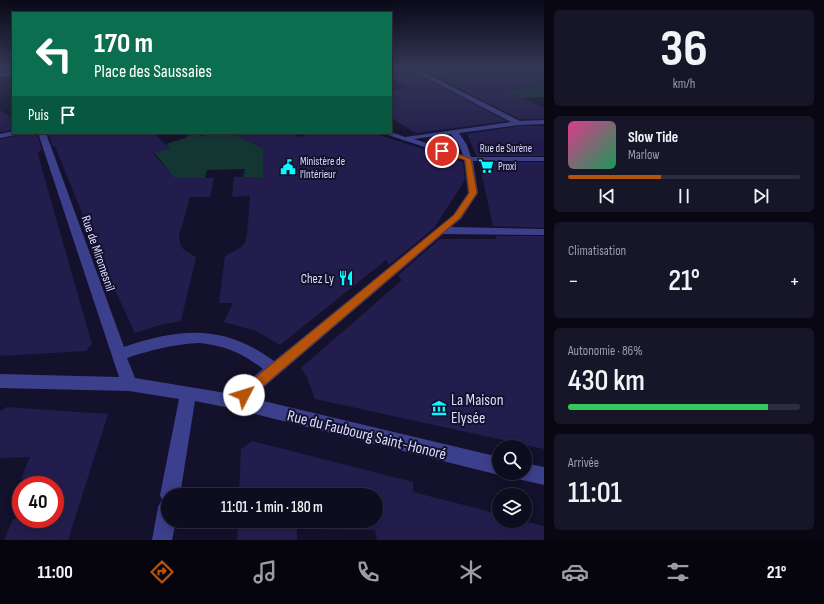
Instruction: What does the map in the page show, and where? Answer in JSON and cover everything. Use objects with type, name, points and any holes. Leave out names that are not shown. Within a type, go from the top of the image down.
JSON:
[{"type":"street","points":[[458,92],[519,123]]},
{"type":"street","points":[[404,139],[519,123],[544,122]]},
{"type":"street","points":[[0,136],[12,133]]},
{"type":"street","points":[[235,402],[457,217],[473,193],[468,159],[459,137],[454,133]]},
{"type":"street","name":"Rue de Miromesnil","points":[[42,134],[129,384]]},
{"type":"street","name":"Rue de Surène","points":[[389,134],[468,159],[544,159]]},
{"type":"street","points":[[440,231],[478,230],[544,232]]},
{"type":"street","points":[[120,355],[159,341],[195,337],[213,338],[230,342],[246,349],[263,360],[274,370]]},
{"type":"street","points":[[0,381],[129,384]]},
{"type":"street","name":"Rue du Faubourg Saint-Honoré","points":[[129,384],[235,402],[492,464]]},
{"type":"street","points":[[171,488],[188,394]]},
{"type":"street","points":[[532,473],[544,476]]},
{"type":"street","points":[[162,540],[164,528]]},
{"type":"green space","points":[[507,92],[544,92],[544,97],[520,98]]},
{"type":"green space","points":[[199,134],[202,136],[211,134],[234,134],[269,151],[266,180],[243,177],[245,169],[207,170],[205,178],[170,180],[170,172],[154,152],[170,148],[166,144],[188,137],[186,136]]},
{"type":"building","points":[[392,92],[452,92],[506,121],[416,133],[392,119]]},
{"type":"building","points":[[466,92],[511,92],[544,108],[544,119],[520,119]]},
{"type":"building","points":[[0,110],[12,118],[12,130],[0,132]]},
{"type":"building","points":[[519,126],[544,126],[544,156],[476,156],[467,134]]},
{"type":"building","points":[[17,134],[37,134],[42,150],[38,152],[38,155],[92,344],[86,351],[0,356],[0,139],[16,136]]},
{"type":"building","points":[[48,134],[154,134],[170,148],[153,153],[175,178],[214,178],[210,197],[190,197],[179,236],[180,244],[184,250],[196,257],[181,321],[160,325],[135,333],[102,262],[55,146],[53,147]]},
{"type":"building","points":[[234,134],[294,134],[301,137],[308,134],[376,134],[463,162],[465,180],[434,228],[389,265],[386,260],[280,345],[256,331],[224,322],[233,303],[219,303],[225,256],[240,248],[245,243],[247,235],[250,196],[232,197],[234,177],[263,177],[263,148]]},
{"type":"building","points":[[479,162],[544,162],[544,228],[493,226]]},
{"type":"building","points":[[495,236],[544,236],[544,449],[532,446],[532,440],[503,440],[315,399],[307,378],[301,368],[402,280],[398,275],[440,239],[496,239]]},
{"type":"building","points":[[7,407],[108,414],[68,540],[4,540],[12,521],[12,528],[64,528],[64,476],[22,476],[30,457],[0,458],[0,411]]},
{"type":"building","points":[[252,441],[413,482],[413,492],[492,512],[492,528],[532,528],[532,523],[544,526],[544,540],[377,540],[375,530],[297,529],[297,540],[237,540],[238,528],[383,528],[383,488],[239,488],[241,449]]},
{"type":"place","name":"Proxi","points":[[486,166]]},
{"type":"place","name":"Ministère de l'Intérieur","points":[[288,167]]},
{"type":"place","name":"Chez Ly","points":[[346,278]]},
{"type":"place","name":"La Maison Elysée","points":[[439,408]]},
{"type":"route","points":[[244,395],[457,217],[473,193],[468,159],[442,151]]}]
